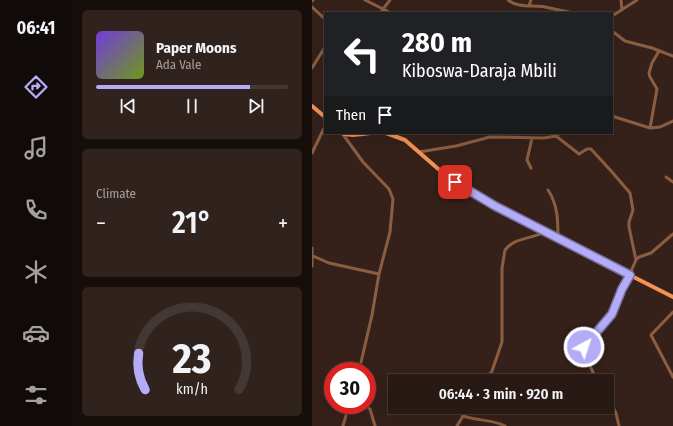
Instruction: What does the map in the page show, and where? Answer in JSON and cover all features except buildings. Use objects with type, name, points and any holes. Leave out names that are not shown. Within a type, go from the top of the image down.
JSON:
[{"type":"main road","points":[[312,106],[324,116]]},
{"type":"main road","points":[[350,134],[364,134]]},
{"type":"main road","points":[[389,134],[405,140],[444,174],[468,191],[558,239],[673,297]]},
{"type":"street","points":[[364,0],[382,11],[390,0]]},
{"type":"street","points":[[508,0],[514,4],[568,12]]},
{"type":"street","points":[[529,6],[531,0]]},
{"type":"street","points":[[621,0],[622,10]]},
{"type":"street","points":[[613,15],[637,0]]},
{"type":"street","points":[[312,7],[324,18]]},
{"type":"street","points":[[613,33],[625,41],[673,56]]},
{"type":"street","points":[[312,68],[324,50]]},
{"type":"street","points":[[650,128],[657,89],[650,77],[650,73],[652,63],[659,51]]},
{"type":"street","points":[[613,116],[650,128],[660,127],[673,121]]},
{"type":"street","points":[[312,153],[324,128]]},
{"type":"street","points":[[343,134],[361,159],[389,189],[392,195],[393,204],[390,232],[379,274],[372,316],[361,362]]},
{"type":"street","points":[[419,152],[456,146],[495,137],[544,138],[556,136],[559,134]]},
{"type":"street","points":[[556,136],[578,154],[587,149],[591,149],[630,193],[633,210],[629,227],[636,260],[612,314],[584,347],[584,353],[594,374]]},
{"type":"street","points":[[530,168],[527,160],[532,138]]},
{"type":"street","points":[[666,177],[673,182]]},
{"type":"street","points":[[548,190],[555,201],[557,210],[558,239]]},
{"type":"street","points":[[490,374],[502,342],[502,268],[505,250],[517,240],[533,237],[545,232]]},
{"type":"street","points":[[636,260],[651,253],[673,234]]},
{"type":"street","points":[[312,248],[312,266]]},
{"type":"street","points":[[313,256],[329,263],[379,274]]},
{"type":"street","points":[[673,312],[651,335],[673,376]]},
{"type":"street","points":[[614,409],[619,426]]},
{"type":"street","points":[[344,426],[347,414]]},
{"type":"street","points":[[371,414],[375,426]]},
{"type":"street","points":[[457,426],[463,416],[496,422],[505,426]]},
{"type":"route","points":[[455,182],[495,206],[630,275],[622,289],[612,314],[584,345],[584,347]]}]
